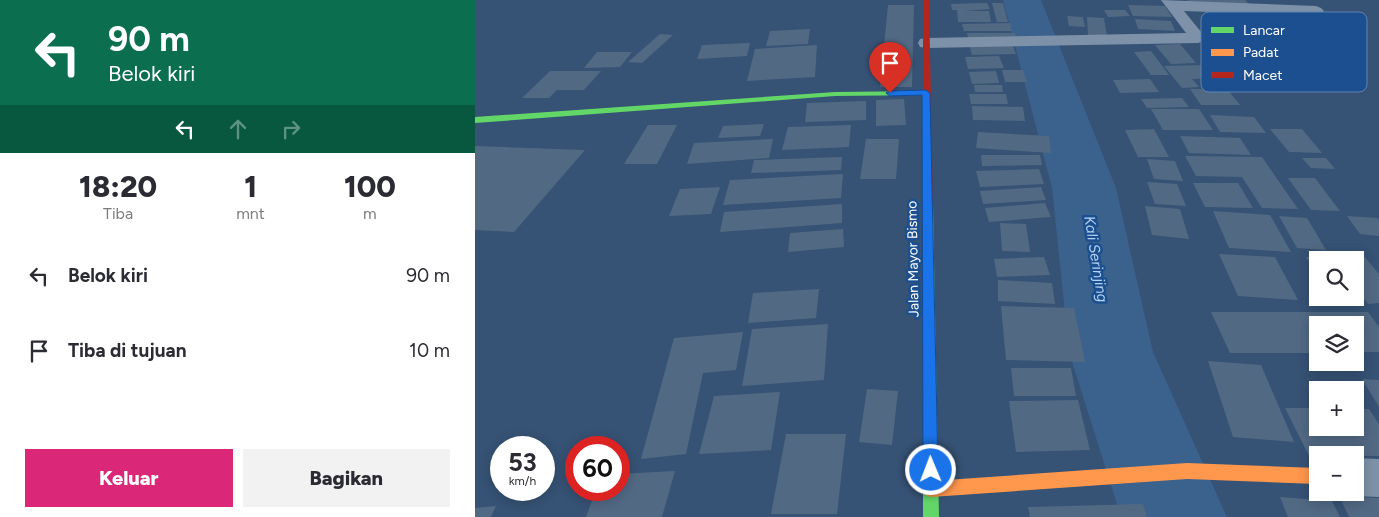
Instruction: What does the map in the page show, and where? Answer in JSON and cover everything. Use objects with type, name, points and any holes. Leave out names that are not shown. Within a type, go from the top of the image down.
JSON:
[{"type":"main road","name":"Jalan Mayor Bismo","points":[[926,0],[931,517]]},
{"type":"main road","points":[[475,120],[835,94],[926,93]]},
{"type":"main road","points":[[931,489],[1187,471],[1309,476]]},
{"type":"street","points":[[926,43],[1193,40],[1197,38],[1171,3]]},
{"type":"street","points":[[1171,3],[1316,11]]},
{"type":"street","points":[[1364,477],[1379,478]]},
{"type":"building","points":[[1187,0],[1245,0],[1250,5],[1189,3]]},
{"type":"building","points":[[987,3],[990,9],[964,11],[989,11],[991,22],[958,22],[957,10],[952,10],[951,4]]},
{"type":"building","points":[[992,3],[1003,3],[1008,22],[997,22]]},
{"type":"building","points":[[888,5],[914,5],[912,87],[880,87]]},
{"type":"building","points":[[1128,5],[1165,6],[1172,17],[1133,16]]},
{"type":"building","points":[[1104,10],[1125,10],[1130,16],[1108,17]]},
{"type":"building","points":[[1067,16],[1083,17],[1085,27],[1069,26]]},
{"type":"building","points":[[1087,17],[1104,18],[1107,37],[1088,36]]},
{"type":"building","points":[[1135,19],[1171,21],[1175,31],[1138,29]]},
{"type":"building","points":[[1010,23],[1012,31],[964,31],[962,24]]},
{"type":"building","points":[[810,29],[808,44],[766,46],[770,31]]},
{"type":"building","points":[[967,33],[1015,33],[1018,41],[969,41]]},
{"type":"building","points":[[660,34],[673,35],[642,63],[628,62]]},
{"type":"building","points":[[750,43],[747,56],[697,59],[702,45]]},
{"type":"building","points":[[1012,43],[1016,54],[972,55],[969,44]]},
{"type":"building","points":[[1180,44],[1196,63],[1171,64],[1155,45]]},
{"type":"building","points":[[817,45],[815,77],[747,81],[755,49]]},
{"type":"building","points":[[1151,51],[1169,75],[1151,75],[1134,52]]},
{"type":"building","points":[[597,52],[632,52],[620,67],[584,68]]},
{"type":"building","points":[[999,56],[1004,68],[968,69],[965,57]]},
{"type":"building","points":[[1201,65],[1201,79],[1192,79],[1199,87],[1182,88],[1164,66]]},
{"type":"building","points":[[1002,70],[1023,70],[1027,82],[1005,82]]},
{"type":"building","points":[[550,71],[601,71],[584,90],[557,90],[549,98],[522,98]]},
{"type":"building","points":[[996,71],[999,83],[972,84],[969,72]]},
{"type":"building","points":[[1150,79],[1159,92],[1120,93],[1113,80]]},
{"type":"building","points":[[974,85],[1002,85],[1003,92],[975,92]]},
{"type":"building","points":[[1190,89],[1201,89],[1201,92],[1229,92],[1240,105],[1201,105]]},
{"type":"building","points":[[969,94],[1006,94],[1008,104],[971,104]]},
{"type":"building","points":[[1182,98],[1189,107],[1147,108],[1141,99]]},
{"type":"building","points":[[904,99],[906,125],[876,126],[876,100]]},
{"type":"building","points":[[866,101],[866,120],[805,122],[807,103]]},
{"type":"building","points":[[972,106],[1023,107],[1025,121],[973,120]]},
{"type":"building","points":[[1151,109],[1199,109],[1213,130],[1163,130]]},
{"type":"building","points":[[1210,115],[1254,117],[1266,133],[1220,132]]},
{"type":"building","points":[[764,124],[760,136],[718,138],[723,126]]},
{"type":"building","points":[[648,125],[677,125],[657,164],[624,164]]},
{"type":"building","points":[[851,125],[849,147],[782,150],[788,127]]},
{"type":"building","points":[[1154,129],[1169,157],[1138,157],[1125,130]]},
{"type":"building","points":[[1270,129],[1302,129],[1322,153],[1289,152]]},
{"type":"building","points":[[978,132],[1049,136],[1051,153],[976,148]]},
{"type":"building","points":[[1180,136],[1240,138],[1251,155],[1189,153]]},
{"type":"building","points":[[773,139],[769,158],[687,164],[694,143]]},
{"type":"building","points":[[866,139],[899,139],[896,179],[860,179]]},
{"type":"building","points":[[475,146],[585,150],[514,232],[475,230]]},
{"type":"building","points":[[981,155],[1040,155],[1042,165],[982,166]]},
{"type":"building","points":[[1185,156],[1262,157],[1298,209],[1262,208],[1242,177],[1196,176]]},
{"type":"building","points":[[842,157],[841,170],[751,173],[754,160]]},
{"type":"building","points":[[1302,158],[1326,158],[1335,169],[1311,168]]},
{"type":"building","points":[[1147,159],[1175,161],[1183,181],[1154,179]]},
{"type":"building","points":[[1039,169],[1044,184],[980,187],[976,171]]},
{"type":"building","points":[[843,174],[841,198],[723,205],[730,180]]},
{"type":"building","points":[[1288,178],[1315,178],[1340,211],[1311,210]]},
{"type":"building","points":[[1147,182],[1177,184],[1186,206],[1155,204]]},
{"type":"building","points":[[1193,183],[1238,183],[1253,208],[1205,207]]},
{"type":"building","points":[[720,187],[711,214],[669,216],[680,189]]},
{"type":"building","points":[[1041,187],[1046,200],[983,204],[980,191]]},
{"type":"building","points":[[1045,203],[1051,217],[989,222],[985,208]]},
{"type":"building","points":[[842,204],[842,223],[720,232],[724,212]]},
{"type":"building","points":[[1145,206],[1180,209],[1189,239],[1152,235]]},
{"type":"building","points":[[1213,211],[1270,215],[1291,252],[1229,248]]},
{"type":"building","points":[[1279,216],[1307,218],[1326,250],[1297,248]]},
{"type":"building","points":[[1347,216],[1377,218],[1379,220],[1379,236],[1360,234]]},
{"type":"building","points":[[1000,223],[1026,224],[1030,252],[1002,251]]},
{"type":"building","points":[[843,229],[844,247],[788,252],[790,233]]},
{"type":"building","points":[[1219,254],[1275,257],[1298,300],[1238,296]]},
{"type":"building","points":[[1364,256],[1379,274],[1379,303],[1368,304],[1364,299]]},
{"type":"building","points":[[1044,257],[1050,275],[997,277],[994,259]]},
{"type":"building","points":[[998,280],[1052,283],[1055,304],[998,301]]},
{"type":"building","points":[[819,289],[816,318],[748,323],[753,293]]},
{"type":"building","points":[[1001,306],[1074,308],[1085,362],[1006,360]]},
{"type":"building","points":[[1211,312],[1368,312],[1379,327],[1379,352],[1364,352],[1364,316],[1309,316],[1309,353],[1230,353]]},
{"type":"building","points":[[828,324],[824,380],[742,386],[752,329]]},
{"type":"building","points":[[743,332],[736,370],[703,373],[686,454],[641,459],[674,338]]},
{"type":"building","points":[[1208,361],[1261,365],[1294,442],[1233,437]]},
{"type":"building","points":[[1011,368],[1071,368],[1076,396],[1014,396]]},
{"type":"building","points":[[1362,379],[1379,380],[1379,407],[1364,381]]},
{"type":"building","points":[[867,389],[898,391],[892,445],[859,442]]},
{"type":"building","points":[[780,392],[771,450],[699,454],[714,396]]},
{"type":"building","points":[[1078,400],[1090,450],[1016,452],[1009,401]]},
{"type":"building","points":[[1285,408],[1309,408],[1309,436],[1364,436],[1364,409],[1369,409],[1379,424],[1379,456],[1364,456],[1364,446],[1309,446],[1309,456]]},
{"type":"building","points":[[786,434],[846,434],[837,514],[771,514]]},
{"type":"building","points":[[675,471],[662,517],[586,517],[592,501],[630,501],[630,473]]},
{"type":"building","points":[[1280,497],[1309,499],[1309,501],[1332,501],[1340,517],[1288,517]]},
{"type":"building","points":[[1364,497],[1379,498],[1379,517],[1349,517],[1341,501],[1364,501]]},
{"type":"building","points":[[1143,504],[1147,517],[1030,517],[1028,507]]},
{"type":"building","points":[[496,506],[491,517],[475,517],[475,508]]},
{"type":"waterway","name":"Kali Serinjing","points":[[1022,0],[1084,188],[1111,352],[1174,517]]},
{"type":"traffic: fast","points":[[475,120],[835,94],[926,93]]},
{"type":"traffic: fast","points":[[928,206],[931,517]]},
{"type":"traffic: slow","points":[[931,489],[1187,471],[1309,476]]},
{"type":"traffic: jam","points":[[926,0],[928,206]]},
{"type":"route","points":[[890,93],[926,93],[931,470]]}]
